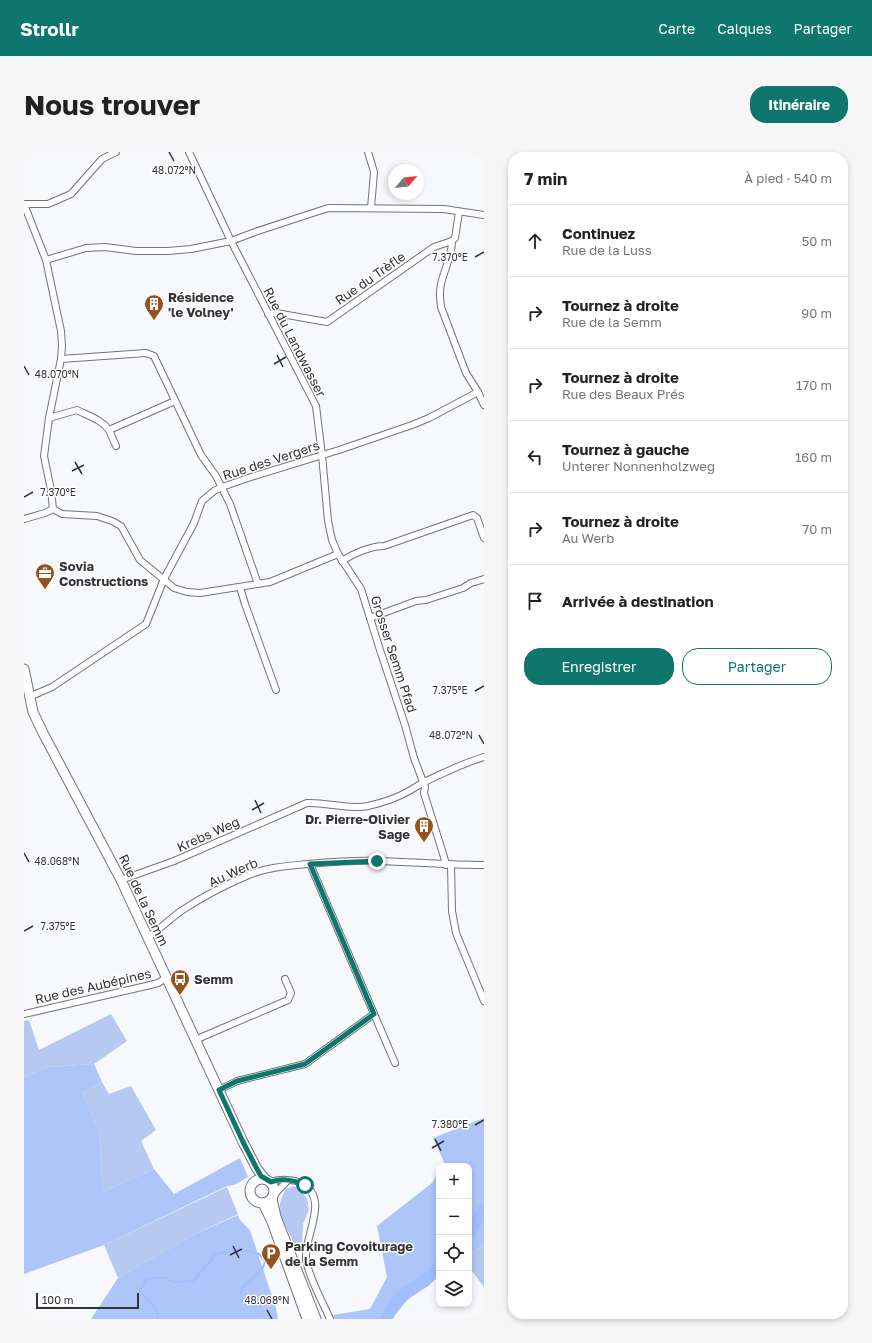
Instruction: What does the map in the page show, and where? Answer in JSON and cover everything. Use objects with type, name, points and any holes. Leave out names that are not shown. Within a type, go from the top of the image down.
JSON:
[{"type":"main road","name":"Rue de la Semm","points":[[24,670],[28,699],[43,733],[121,880],[243,1142],[257,1169],[268,1180]]},
{"type":"main road","name":"Rue de la Semm","points":[[243,1142],[252,1169],[254,1182]]},
{"type":"main road","points":[[270,1199],[256,1202],[251,1196],[250,1189],[254,1182],[258,1179],[268,1180],[274,1188],[270,1199],[272,1222],[307,1319]]},
{"type":"main road","points":[[270,1199],[316,1319]]},
{"type":"street","points":[[53,509],[51,490],[44,456],[49,418],[61,359],[61,331],[46,260],[24,204],[48,204],[71,194],[102,159],[116,152]]},
{"type":"street","name":"Rue du Landwasser","points":[[189,152],[231,241],[316,406],[328,521],[332,540],[338,554]]},
{"type":"street","points":[[368,152],[374,172],[371,208]]},
{"type":"street","points":[[46,260],[86,248],[136,251],[191,249],[231,241],[328,208],[444,209],[484,215]]},
{"type":"street","points":[[459,212],[455,238],[452,241],[452,249],[441,285],[440,296],[442,309],[466,373],[484,405]]},
{"type":"street","name":"Rue du Trèfle","points":[[268,314],[276,313],[327,322],[434,247],[452,241]]},
{"type":"street","points":[[61,359],[146,353],[154,356],[202,457],[222,487],[230,504],[258,584]]},
{"type":"street","name":"Rue des Vergers","points":[[28,699],[52,687],[146,624],[164,579],[194,523],[202,501],[214,491],[222,487],[418,423],[478,392]]},
{"type":"street","points":[[109,430],[175,401]]},
{"type":"street","points":[[49,418],[77,410],[105,424],[116,446]]},
{"type":"street","points":[[24,518],[45,513],[53,509]]},
{"type":"street","points":[[53,509],[62,514],[97,516],[121,526],[140,560],[174,588],[187,592],[200,593],[270,582],[338,554]]},
{"type":"street","points":[[342,561],[348,557],[377,546],[384,546],[473,515],[477,518],[484,538]]},
{"type":"street","name":"Grosser Semm Pfad","points":[[338,554],[361,588],[405,725],[414,758],[425,787],[424,793],[444,857],[448,865],[452,911],[456,933],[484,1002]]},
{"type":"street","points":[[370,618],[416,601],[426,600],[463,588],[470,583],[484,579]]},
{"type":"street","points":[[240,587],[276,690]]},
{"type":"street","name":"Krebs Weg","points":[[121,880],[174,861],[307,803],[355,807],[368,806],[407,792],[423,782],[455,767],[484,757]]},
{"type":"street","name":"Au Werb","points":[[148,937],[161,929],[180,912],[210,895],[252,874],[284,866],[377,861],[448,865],[484,865]]},
{"type":"street","points":[[310,864],[395,1063]]},
{"type":"street","name":"Rue des Aubépines","points":[[24,1014],[140,988],[158,983],[166,978]]},
{"type":"street","points":[[196,1040],[288,1000],[291,994],[286,979]]},
{"type":"street","points":[[219,1090],[237,1081],[305,1064],[374,1014]]},
{"type":"street","points":[[268,1180],[296,1180],[305,1185],[315,1200],[316,1207],[306,1259],[311,1276],[330,1319]]},
{"type":"street","points":[[270,1199],[287,1181]]},
{"type":"shaded area","points":[[111,1014],[127,1041],[94,1064],[49,1067],[24,1077],[24,1021],[29,1020],[39,1050]]},
{"type":"shaded area","points":[[94,1064],[102,1082],[82,1093],[99,1130],[103,1192],[154,1169],[174,1194],[240,1158],[248,1177],[234,1185],[227,1186],[104,1245],[24,1274],[24,1077],[49,1067]]},
{"type":"shaded area","points":[[102,1082],[109,1094],[131,1086],[156,1130],[141,1141],[154,1169],[103,1192],[99,1130],[82,1093]]},
{"type":"shaded area","points":[[484,1118],[484,1244],[472,1253],[472,1163],[444,1163],[433,1138]]},
{"type":"shaded area","points":[[436,1176],[436,1276],[422,1285],[392,1319],[334,1319],[333,1315],[370,1309],[387,1277],[377,1226],[432,1183]]},
{"type":"shaded area","points":[[294,1186],[302,1192],[307,1199],[309,1210],[303,1224],[302,1247],[297,1251],[280,1211],[281,1201],[286,1189]]},
{"type":"shaded area","points":[[227,1187],[238,1214],[195,1234],[118,1278],[104,1245]]},
{"type":"shaded area","points":[[238,1215],[240,1220],[250,1230],[276,1308],[278,1319],[91,1319],[118,1278],[195,1234]]},
{"type":"shaded area","points":[[484,1244],[484,1287],[472,1271],[472,1253]]},
{"type":"waterway","points":[[472,1228],[484,1209]]},
{"type":"waterway","points":[[157,1319],[159,1317],[155,1307],[140,1291],[145,1280],[151,1278],[164,1278],[173,1282],[193,1281],[216,1254],[238,1249],[259,1254],[265,1261],[263,1268],[242,1288],[240,1298],[244,1304],[254,1306],[265,1304],[271,1295]]},
{"type":"waterway","points":[[386,1319],[392,1308],[403,1295],[425,1281],[436,1270]]},
{"type":"place","name":"Résidence 'le Volney'","points":[[154,321]]},
{"type":"place","name":"Sovia Constructions","points":[[45,590]]},
{"type":"place","name":"Dr. Pierre-Olivier Sage","points":[[424,843]]},
{"type":"place","name":"Semm","points":[[180,996]]},
{"type":"place","name":"Parking Covoiturage de la Semm","points":[[271,1270]]},
{"type":"route","points":[[305,1185],[296,1180],[275,1180],[271,1182],[261,1176],[243,1142],[219,1090],[237,1081],[305,1064],[374,1014],[310,864],[377,861]]}]
